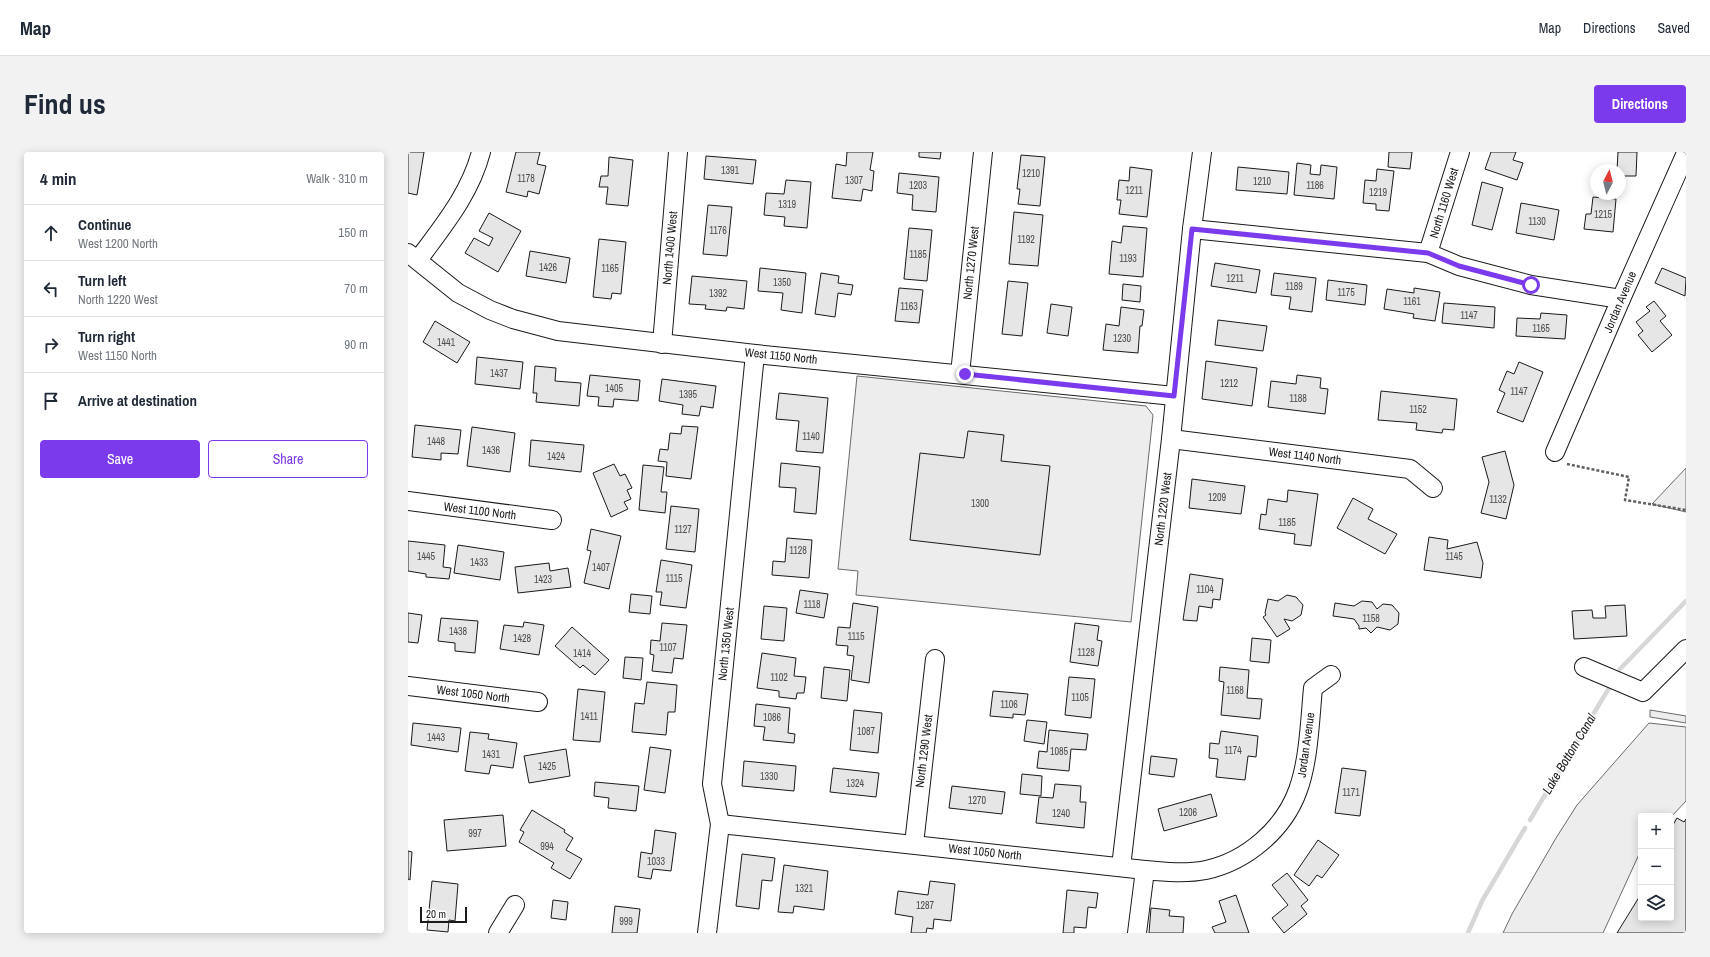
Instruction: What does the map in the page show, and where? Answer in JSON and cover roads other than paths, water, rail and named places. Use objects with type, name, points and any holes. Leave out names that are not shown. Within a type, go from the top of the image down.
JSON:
[{"type":"street","points":[[413,256],[457,207],[469,185],[481,152]]},
{"type":"street","name":"North 1400 West","points":[[662,344],[678,152]]},
{"type":"street","name":"North 1270 West","points":[[960,374],[983,152]]},
{"type":"street","name":"North 1220 West","points":[[1121,867],[1171,439],[1174,396],[1192,229],[1202,152]]},
{"type":"street","name":"North 1160 West","points":[[1428,253],[1460,152]]},
{"type":"street","name":"Jordan Avenue","points":[[1560,458],[1621,299],[1686,153]]},
{"type":"street","points":[[1192,229],[1428,253],[1459,266],[1531,285],[1621,299]]},
{"type":"street","name":"West 1150 North","points":[[413,256],[458,293],[490,310],[513,319],[558,331],[755,354],[1174,396]]},
{"type":"street","name":"North 1350 West","points":[[707,933],[720,824],[712,784],[755,354]]},
{"type":"street","name":"West 1140 North","points":[[1171,439],[1410,469],[1433,488]]},
{"type":"street","name":"West 1100 North","points":[[408,501],[552,520]]},
{"type":"street","points":[[1584,667],[1643,692],[1686,649]]},
{"type":"street","name":"North 1290 West","points":[[914,844],[935,659]]},
{"type":"street","name":"Jordan Avenue","points":[[1247,852],[1257,846],[1270,834],[1291,805],[1298,789],[1304,768],[1313,688],[1331,675]]},
{"type":"street","name":"West 1050 North","points":[[408,686],[538,702]]},
{"type":"street","name":"West 1050 North","points":[[720,824],[1145,870],[1181,872],[1206,870],[1236,859],[1247,852]]},
{"type":"street","points":[[1137,933],[1145,870]]},
{"type":"street","points":[[498,933],[515,905]]},
{"type":"waterway","name":"Lake Bottom Canal","points":[[1620,669],[1686,601]]},
{"type":"waterway","name":"Lake Bottom Canal","points":[[1530,820],[1609,688]]},
{"type":"waterway","name":"Lake Bottom Canal","points":[[1468,933],[1482,901],[1525,828]]}]
